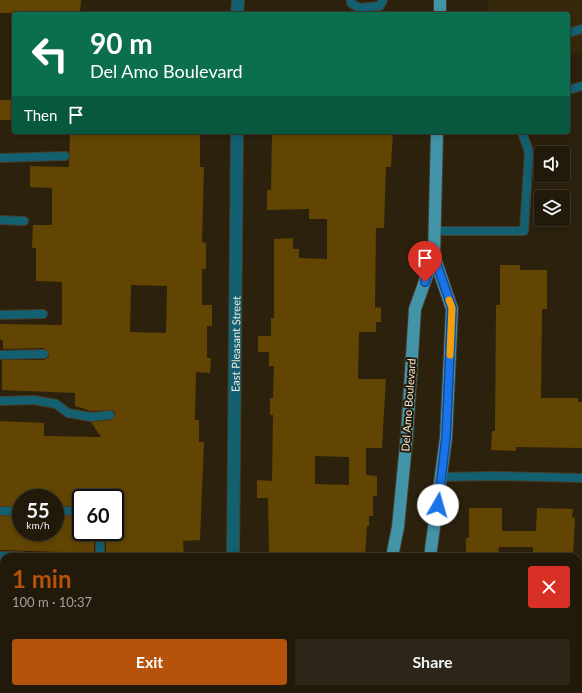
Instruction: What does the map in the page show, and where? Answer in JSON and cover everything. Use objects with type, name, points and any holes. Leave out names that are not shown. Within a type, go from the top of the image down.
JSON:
[{"type":"main road","points":[[440,0],[440,12]]},
{"type":"main road","name":"Del Amo Boulevard","points":[[393,553],[398,527],[407,434],[415,309],[434,256],[437,134]]},
{"type":"main road","name":"Del Amo Boulevard","points":[[431,553],[446,438],[452,308],[434,256]]},
{"type":"street","points":[[237,12],[238,0]]},
{"type":"street","name":"East Pleasant Street","points":[[233,553],[236,134]]},
{"type":"lane","points":[[351,0],[351,3],[359,8],[380,6],[383,0]]},
{"type":"lane","points":[[570,32],[582,29]]},
{"type":"lane","points":[[570,89],[582,86]]},
{"type":"lane","points":[[435,231],[524,231],[529,152],[523,134]]},
{"type":"lane","points":[[0,158],[65,156]]},
{"type":"lane","points":[[0,220],[24,221]]},
{"type":"lane","points":[[0,315],[43,314]]},
{"type":"lane","points":[[0,355],[44,354]]},
{"type":"lane","points":[[0,401],[34,400],[56,404],[68,413],[91,417],[110,415]]},
{"type":"lane","points":[[441,477],[494,476],[582,478]]},
{"type":"lane","points":[[0,511],[12,511]]},
{"type":"lane","points":[[100,541],[100,553]]},
{"type":"shaded area","points":[[488,0],[582,0],[582,52],[570,55],[570,12],[487,12]]},
{"type":"building","points":[[0,0],[81,0],[80,12],[0,13]]},
{"type":"building","points":[[0,100],[12,100],[12,120],[0,120]]},
{"type":"building","points":[[70,134],[200,134],[200,167],[204,167],[202,242],[206,243],[206,269],[202,269],[202,305],[212,305],[212,326],[207,326],[207,358],[211,358],[210,373],[196,372],[195,420],[199,420],[199,442],[204,442],[200,540],[183,541],[184,553],[106,552],[106,541],[124,541],[124,489],[72,489],[72,506],[64,506],[64,489],[12,489],[12,506],[0,506],[0,421],[44,423],[44,436],[101,437],[91,422],[111,420],[115,417],[115,412],[112,410],[91,411],[75,406],[75,393],[2,390],[2,360],[44,360],[49,357],[49,353],[44,348],[3,349],[3,341],[0,339],[0,324],[62,325],[62,282],[36,281],[36,248],[32,248],[33,225],[52,225],[52,188],[30,187],[30,166],[69,167]],"holes":[[[131,285],[167,286],[166,333],[130,332]]]},
{"type":"building","points":[[272,134],[393,134],[391,167],[386,167],[384,228],[376,228],[375,307],[381,308],[381,322],[376,322],[376,332],[359,332],[358,379],[386,379],[382,448],[366,448],[366,475],[377,476],[377,496],[373,496],[373,516],[369,516],[365,553],[269,553],[268,498],[257,498],[257,480],[272,481],[273,415],[270,415],[270,398],[273,398],[274,366],[269,366],[269,352],[258,352],[258,336],[271,336],[271,318],[274,318],[274,239],[293,238],[293,249],[299,249],[299,258],[327,259],[327,219],[309,219],[309,209],[267,210],[267,190],[271,190]],"holes":[[[315,456],[349,457],[349,485],[315,484]]]},
{"type":"building","points":[[500,265],[520,265],[520,270],[547,270],[547,309],[542,309],[541,398],[578,398],[578,402],[582,402],[582,448],[516,447],[516,451],[491,450],[492,431],[495,431],[496,305],[500,305]]},
{"type":"building","points":[[469,508],[502,508],[502,531],[536,531],[537,508],[573,509],[572,517],[575,518],[573,553],[533,553],[533,547],[499,547],[498,553],[466,553],[466,538],[469,538]]},
{"type":"building","points":[[0,516],[12,516],[12,541],[64,541],[64,516],[72,516],[72,541],[94,541],[94,552],[0,550]]},
{"type":"slow traffic","points":[[449,300],[452,308],[450,355]]},
{"type":"route","points":[[425,282],[434,256],[452,308],[446,438],[438,505]]}]
